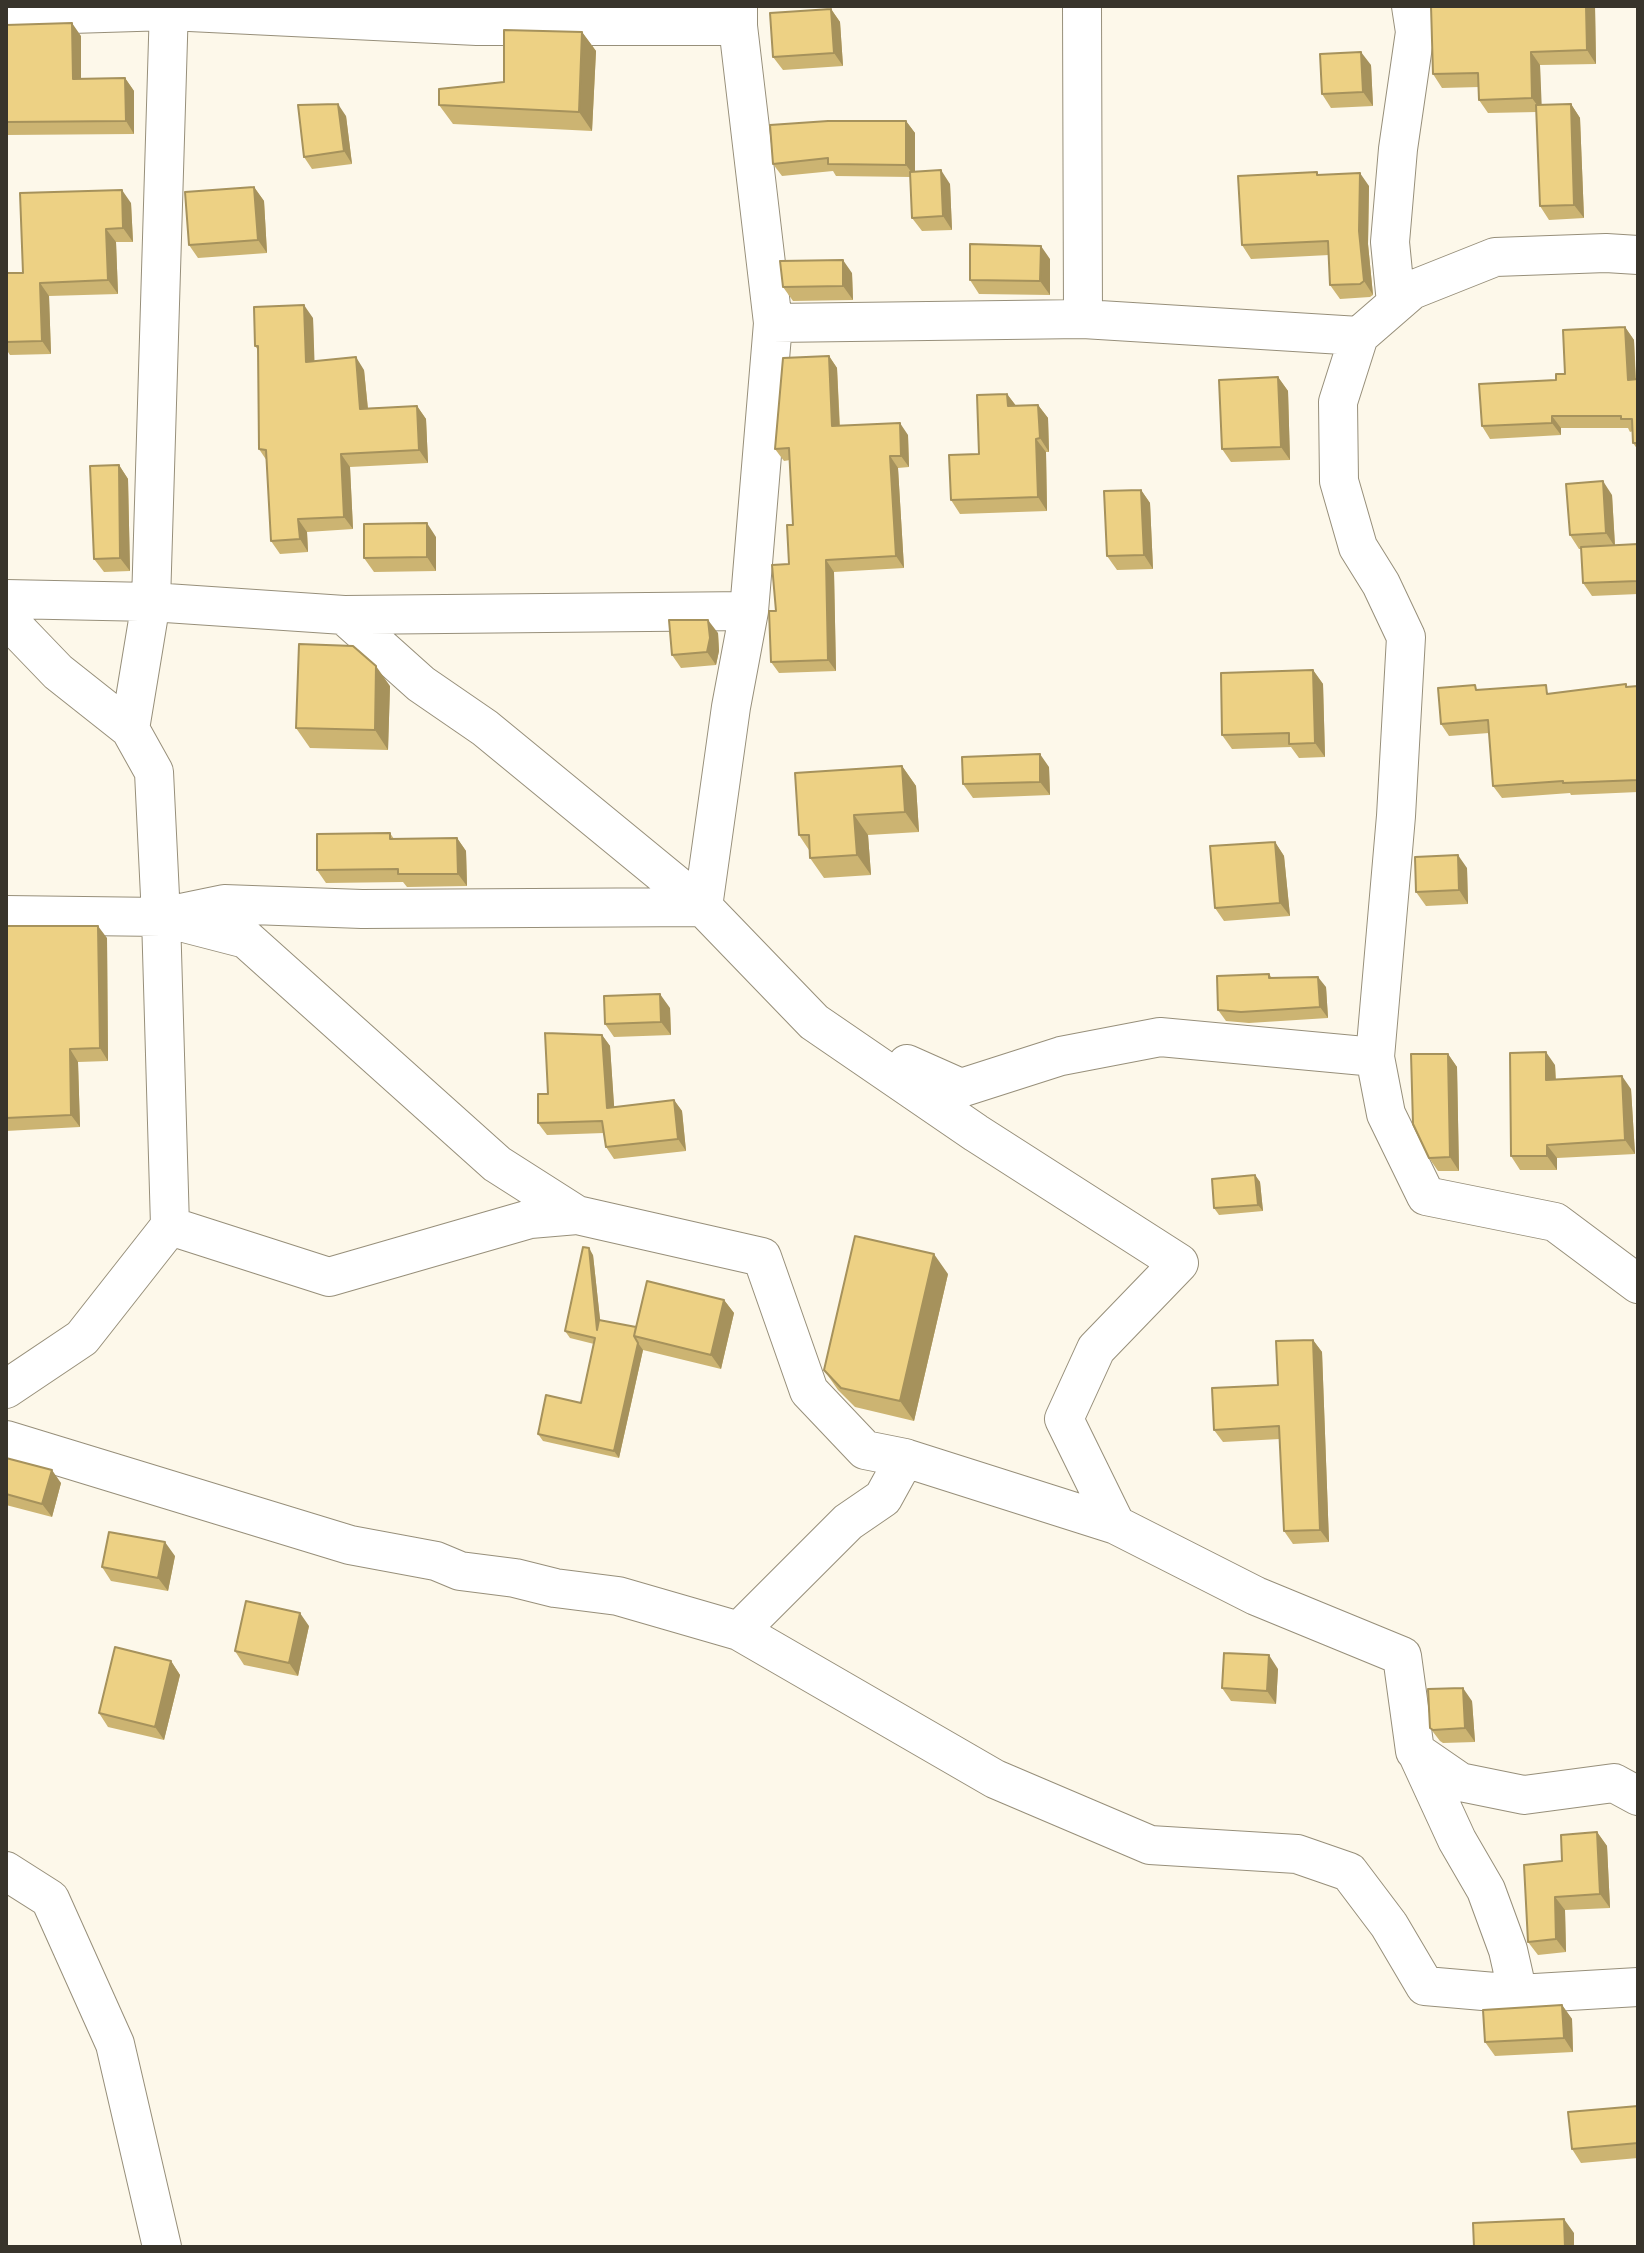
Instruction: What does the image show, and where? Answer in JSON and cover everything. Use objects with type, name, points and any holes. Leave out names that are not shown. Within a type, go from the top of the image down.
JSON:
[{"type":"street","points":[[1082,6],[1083,319]]},
{"type":"street","points":[[1396,303],[1390,242],[1398,149],[1415,32],[1411,6]]},
{"type":"street","points":[[6,16],[169,9],[477,16],[738,16],[773,323],[749,611],[731,707],[703,907]]},
{"type":"street","points":[[130,729],[151,602],[169,9]]},
{"type":"street","points":[[1638,255],[1606,253],[1495,257],[1412,290],[1359,336],[1338,402],[1339,481],[1358,547],[1381,584],[1406,637],[1396,816],[1375,1057],[1386,1114],[1426,1196],[1555,1222],[1638,1284]]},
{"type":"street","points":[[773,323],[1083,319],[1359,336]]},
{"type":"street","points":[[6,599],[151,602],[344,615],[749,611]]},
{"type":"street","points":[[344,615],[421,684],[485,728],[703,907],[814,1022],[976,1133],[1179,1263],[1096,1349],[1064,1419],[1116,1525]]},
{"type":"street","points":[[6,618],[58,672],[130,729],[154,772],[170,1226],[82,1338],[6,1389]]},
{"type":"street","points":[[6,915],[161,917],[224,904],[362,909],[703,907]]},
{"type":"street","points":[[161,917],[246,939],[497,1164],[577,1215]]},
{"type":"street","points":[[814,1022],[961,1088],[1061,1056],[1160,1037],[1375,1057]]},
{"type":"street","points":[[170,1226],[329,1277],[530,1219],[577,1215],[762,1257],[809,1391],[865,1450],[905,1458],[1116,1525],[1256,1596],[1402,1656],[1415,1751],[1457,1840],[1486,1890],[1508,1950],[1518,1994]]},
{"type":"street","points":[[6,1440],[350,1545],[436,1561],[460,1571],[618,1596],[739,1631],[995,1779],[1150,1845],[1297,1854],[1349,1872],[1389,1925],[1425,1986],[1518,1994],[1638,1987]]},
{"type":"street","points":[[739,1631],[848,1522],[883,1498],[905,1458]]},
{"type":"street","points":[[1415,1751],[1460,1782],[1524,1795],[1614,1783],[1638,1796]]},
{"type":"street","points":[[6,1871],[50,1899],[115,2044],[162,2247]]},
{"type":"building","points":[[1431,6],[1586,6],[1587,50],[1531,52],[1532,98],[1479,100],[1478,73],[1433,74]]},
{"type":"building","points":[[831,9],[834,53],[773,57],[770,13]]},
{"type":"building","points":[[72,23],[73,79],[125,78],[126,121],[6,122],[6,25]]},
{"type":"building","points":[[504,30],[582,32],[579,112],[439,105],[439,89],[504,82]]},
{"type":"building","points":[[1361,52],[1363,92],[1322,94],[1320,54]]},
{"type":"building","points":[[338,104],[344,151],[304,157],[298,105]]},
{"type":"building","points":[[1571,104],[1574,205],[1540,206],[1536,105]]},
{"type":"building","points":[[906,121],[906,165],[828,164],[828,158],[773,164],[770,125]]},
{"type":"building","points":[[941,170],[943,216],[912,218],[910,172]]},
{"type":"building","points":[[1317,172],[1317,175],[1360,173],[1359,231],[1364,281],[1360,284],[1330,285],[1328,241],[1242,245],[1238,176]]},
{"type":"building","points":[[254,187],[258,240],[189,245],[185,192]]},
{"type":"building","points":[[122,190],[123,228],[106,229],[108,280],[40,283],[42,341],[6,342],[6,273],[23,273],[20,193]]},
{"type":"building","points":[[970,244],[1041,246],[1040,281],[970,280]]},
{"type":"building","points":[[843,260],[843,286],[783,287],[780,261]]},
{"type":"building","points":[[304,305],[306,362],[356,357],[360,409],[417,406],[419,450],[341,454],[344,517],[298,519],[300,539],[271,541],[266,450],[259,449],[258,346],[255,346],[254,307]]},
{"type":"building","points":[[1625,327],[1628,380],[1638,379],[1638,443],[1633,443],[1632,419],[1621,419],[1621,416],[1552,416],[1552,423],[1482,426],[1479,384],[1556,380],[1556,374],[1565,374],[1563,330]]},
{"type":"building","points":[[829,356],[832,426],[900,423],[901,456],[890,456],[896,556],[826,560],[828,660],[771,662],[769,611],[776,611],[772,565],[789,564],[787,525],[793,525],[789,448],[775,449],[783,358]]},
{"type":"building","points":[[1278,377],[1281,447],[1222,449],[1219,380]]},
{"type":"building","points":[[1007,394],[1008,406],[1038,405],[1038,497],[951,500],[949,455],[979,454],[977,395]]},
{"type":"building","points":[[119,465],[120,558],[94,559],[90,466]]},
{"type":"building","points":[[1603,481],[1606,533],[1570,535],[1566,484]]},
{"type":"building","points":[[1141,490],[1144,555],[1107,556],[1104,491]]},
{"type":"building","points":[[427,523],[427,557],[364,558],[364,524]]},
{"type":"building","points":[[1638,544],[1638,581],[1583,583],[1581,547]]},
{"type":"building","points":[[669,620],[708,620],[710,638],[707,652],[672,655]]},
{"type":"building","points":[[299,644],[353,646],[376,666],[375,730],[296,728]]},
{"type":"building","points":[[1313,670],[1315,743],[1289,744],[1289,733],[1222,735],[1221,673]]},
{"type":"building","points":[[1626,684],[1626,687],[1638,686],[1638,780],[1493,786],[1488,720],[1441,724],[1438,688],[1475,685],[1476,690],[1546,685],[1547,694]]},
{"type":"building","points":[[1040,754],[1040,782],[963,784],[962,757]]},
{"type":"building","points":[[902,766],[905,812],[854,815],[857,855],[810,858],[809,835],[799,835],[795,773]]},
{"type":"building","points":[[390,833],[390,839],[457,838],[458,874],[398,874],[398,869],[317,870],[317,834]]},
{"type":"building","points":[[1275,842],[1280,903],[1215,908],[1210,846]]},
{"type":"building","points":[[1458,855],[1459,890],[1416,892],[1415,857]]},
{"type":"building","points":[[6,926],[98,926],[100,1048],[70,1049],[71,1115],[6,1118]]},
{"type":"building","points":[[1269,974],[1269,978],[1318,977],[1320,1007],[1241,1012],[1218,1010],[1217,976]]},
{"type":"building","points":[[660,994],[661,1022],[605,1024],[604,996]]},
{"type":"building","points":[[545,1033],[602,1035],[607,1108],[674,1100],[678,1139],[606,1147],[602,1121],[538,1123],[538,1094],[548,1094]]},
{"type":"building","points":[[1546,1052],[1546,1080],[1622,1076],[1625,1140],[1547,1145],[1547,1156],[1511,1156],[1510,1053]]},
{"type":"building","points":[[1411,1054],[1448,1054],[1450,1157],[1429,1158],[1413,1124]]},
{"type":"building","points":[[1255,1175],[1258,1205],[1214,1208],[1212,1179]]},
{"type":"building","points":[[855,1236],[934,1254],[900,1401],[841,1388],[824,1370]]},
{"type":"building","points":[[583,1247],[589,1248],[597,1330],[599,1320],[636,1327],[634,1336],[638,1343],[614,1451],[538,1434],[546,1395],[581,1403],[595,1338],[565,1331]]},
{"type":"building","points":[[647,1281],[724,1300],[711,1355],[634,1336]]},
{"type":"building","points":[[1313,1340],[1320,1530],[1284,1531],[1279,1426],[1214,1430],[1212,1388],[1278,1385],[1276,1341]]},
{"type":"building","points":[[6,1458],[52,1470],[42,1504],[6,1494]]},
{"type":"building","points":[[109,1532],[165,1542],[158,1578],[102,1567]]},
{"type":"building","points":[[246,1601],[300,1613],[289,1663],[235,1651]]},
{"type":"building","points":[[115,1647],[171,1661],[155,1727],[99,1713]]},
{"type":"building","points":[[1224,1653],[1269,1655],[1267,1691],[1222,1688]]},
{"type":"building","points":[[1463,1688],[1465,1728],[1430,1728],[1428,1689]]},
{"type":"building","points":[[1597,1832],[1600,1894],[1555,1897],[1556,1939],[1528,1942],[1524,1865],[1562,1861],[1561,1835]]},
{"type":"building","points":[[1562,2005],[1564,2038],[1485,2042],[1483,2010]]},
{"type":"building","points":[[1638,2106],[1638,2143],[1572,2149],[1568,2112]]},
{"type":"building","points":[[1564,2219],[1565,2247],[1474,2247],[1473,2223]]}]
